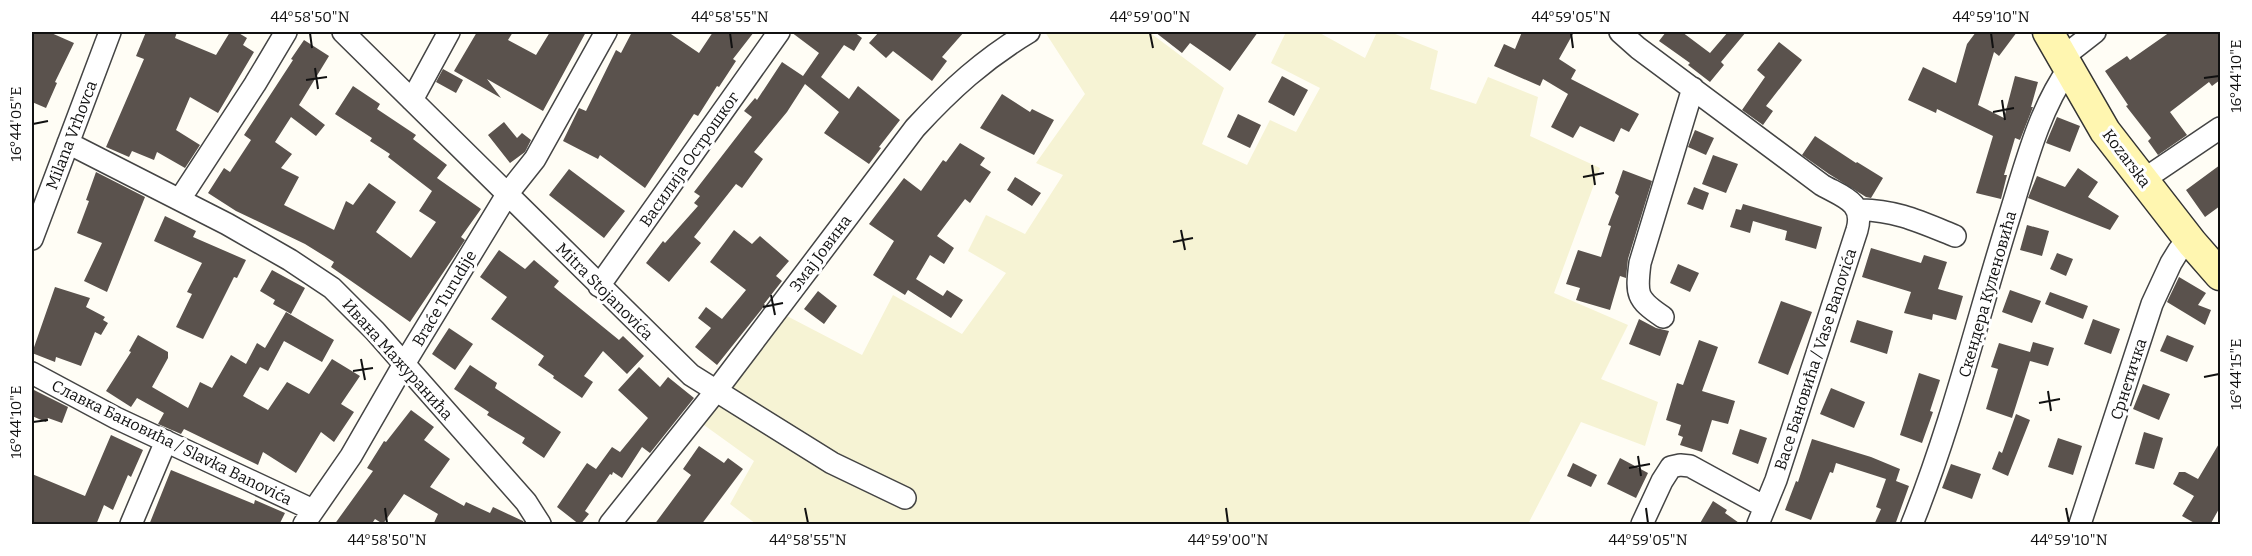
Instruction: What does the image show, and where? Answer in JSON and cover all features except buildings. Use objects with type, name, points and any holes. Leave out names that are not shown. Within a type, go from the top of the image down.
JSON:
[{"type":"street","name":"Milana Vrhovca","points":[[32,239],[110,32]]},
{"type":"street","points":[[180,199],[286,32]]},
{"type":"street","name":"Mitra Stojanovića","points":[[343,32],[691,375],[832,463],[906,498]]},
{"type":"street","points":[[412,100],[448,32]]},
{"type":"street","name":"Braće Turudije","points":[[308,517],[351,456],[508,193],[535,159],[606,32]]},
{"type":"street","name":"Василија Острошког","points":[[599,286],[779,32]]},
{"type":"street","name":"Змај Јовина","points":[[610,525],[716,391],[915,128],[948,92],[977,67],[1029,32]]},
{"type":"street","points":[[1620,32],[1638,48],[1858,210],[1878,209],[1906,216],[1955,236]]},
{"type":"street","points":[[2060,52],[2095,32]]},
{"type":"street","name":"Kozarska","points":[[2060,52],[2104,131],[2220,275]]},
{"type":"street","name":"Скендера Куленовића","points":[[1912,525],[1951,416],[2034,139],[2055,92],[2060,52]]},
{"type":"street","points":[[1663,317],[1644,305],[1637,288],[1640,263],[1687,113],[1692,88]]},
{"type":"street","points":[[2143,180],[2220,128]]},
{"type":"street","name":"Ивана Мажуранића","points":[[68,143],[180,199],[290,260],[332,288],[375,331],[526,502],[540,525]]},
{"type":"street","name":"Васе Бановића / Vase Banovića","points":[[1642,525],[1662,481],[1671,467],[1680,465],[1690,466],[1762,516],[1776,480],[1857,230],[1860,219],[1858,210]]},
{"type":"street","name":"Срнетичка","points":[[2080,525],[2152,304],[2179,250],[2192,243]]},
{"type":"street","name":"Славка Бановића / Slavka Banovića","points":[[32,373],[308,517]]},
{"type":"street","points":[[131,525],[166,441]]},
{"type":"shaded area","points":[[1045,32],[1149,32],[1224,88],[1202,144],[1247,165],[1270,120],[1296,132],[1320,88],[1271,63],[1286,32],[1318,32],[1365,58],[1377,32],[1390,32],[1438,51],[1430,89],[1476,104],[1488,77],[1538,97],[1530,136],[1600,168],[1554,293],[1628,325],[1601,379],[1658,402],[1645,446],[1581,422],[1528,524],[756,524],[730,504],[754,461],[697,420],[785,315],[862,355],[893,295],[962,334],[1006,273],[968,251],[986,215],[1025,234],[1063,175],[1036,163],[1085,94]]}]
